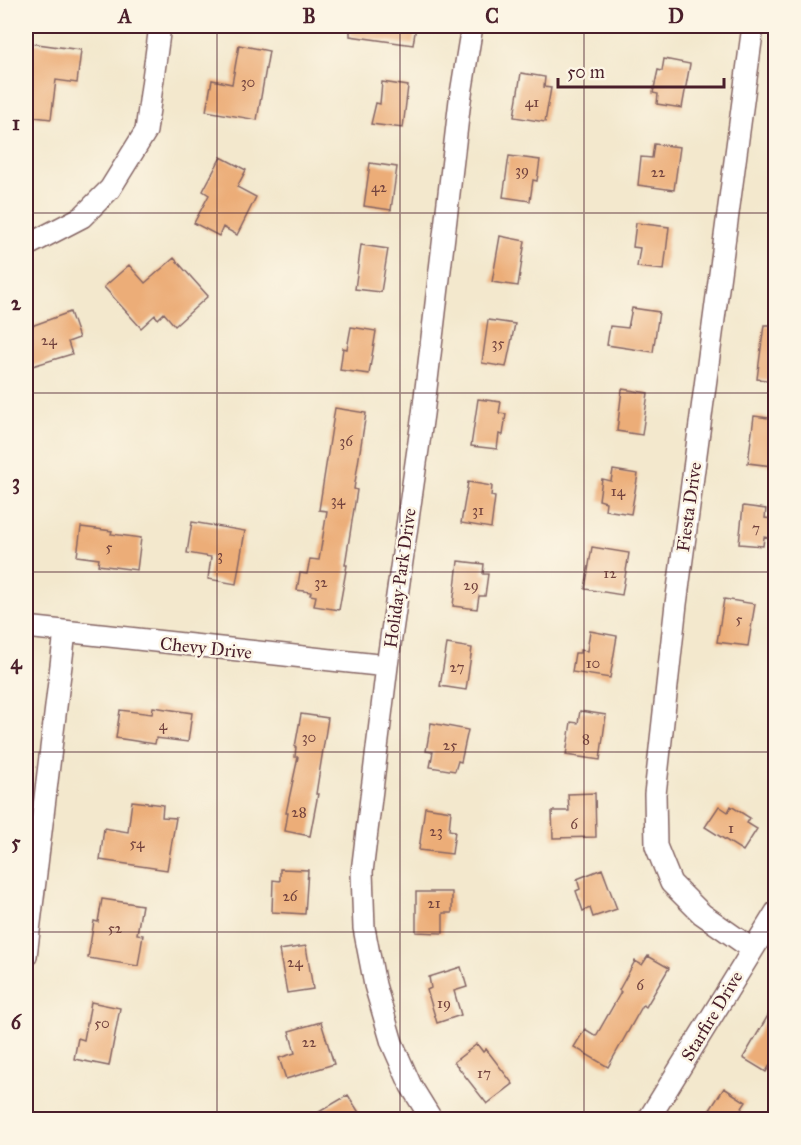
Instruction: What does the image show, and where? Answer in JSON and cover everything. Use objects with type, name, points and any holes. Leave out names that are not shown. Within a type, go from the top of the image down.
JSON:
[{"type":"street","points":[[26,246],[81,217],[110,189],[146,131],[160,26]]},
{"type":"street","name":"Holiday Park Drive","points":[[432,1119],[411,1086],[392,1043],[375,986],[364,928],[362,872],[387,666],[422,425],[459,112],[472,26]]},
{"type":"street","name":"Fiesta Drive","points":[[753,26],[675,616],[655,794],[656,846],[671,883],[702,914],[753,949]]},
{"type":"street","name":"Chevy Drive","points":[[26,627],[387,666]]},
{"type":"street","points":[[26,956],[65,632]]},
{"type":"street","name":"Starfire Drive","points":[[648,1119],[776,912]]},
{"type":"building","points":[[350,26],[416,26],[413,45],[350,36]]},
{"type":"building","points":[[30,43],[81,50],[77,83],[56,80],[51,119],[26,116],[26,55],[28,55]]},
{"type":"building","points":[[239,45],[269,51],[257,120],[206,111],[212,80],[232,84]]},
{"type":"building","points":[[664,59],[690,64],[682,108],[657,104],[658,94],[653,93],[658,70],[662,71]]},
{"type":"building","points":[[521,73],[545,77],[544,87],[551,88],[545,122],[514,117]]},
{"type":"building","points":[[382,82],[408,86],[403,128],[371,124],[376,103],[380,104]]},
{"type":"building","points":[[654,144],[680,147],[674,190],[638,185],[641,157],[652,158]]},
{"type":"building","points":[[509,156],[540,160],[537,181],[533,180],[530,201],[503,197]]},
{"type":"building","points":[[221,157],[246,170],[237,187],[256,197],[237,235],[223,227],[219,236],[194,223],[209,195],[203,191]]},
{"type":"building","points":[[370,163],[397,167],[391,210],[364,206]]},
{"type":"building","points":[[636,223],[669,227],[664,270],[637,267],[640,248],[633,247]]},
{"type":"building","points":[[500,236],[525,241],[518,286],[492,282]]},
{"type":"building","points":[[361,245],[388,249],[381,292],[355,289]]},
{"type":"building","points":[[174,258],[208,296],[175,326],[164,313],[158,319],[155,315],[141,328],[104,287],[129,265],[145,283]]},
{"type":"building","points":[[632,308],[659,312],[653,352],[607,345],[610,326],[628,328]]},
{"type":"building","points":[[70,312],[79,338],[68,342],[72,354],[26,368],[26,328]]},
{"type":"building","points":[[488,320],[515,324],[506,367],[482,363]]},
{"type":"building","points":[[764,325],[776,325],[776,381],[757,379]]},
{"type":"building","points":[[351,327],[376,331],[369,374],[340,370],[343,348],[347,349]]},
{"type":"building","points":[[622,389],[648,393],[642,435],[617,431]]},
{"type":"building","points":[[478,399],[501,402],[499,413],[506,414],[503,435],[499,434],[497,449],[471,446]]},
{"type":"building","points":[[335,408],[366,413],[354,489],[357,490],[345,565],[347,565],[339,610],[314,606],[316,596],[310,595],[311,592],[297,590],[300,573],[307,574],[310,559],[319,560],[327,511],[319,510]]},
{"type":"building","points":[[754,416],[776,419],[776,454],[773,454],[772,466],[748,463]]},
{"type":"building","points":[[613,470],[638,474],[631,514],[605,510],[606,502],[599,500],[602,479],[611,481]]},
{"type":"building","points":[[468,482],[492,486],[491,496],[495,497],[491,528],[461,523]]},
{"type":"building","points":[[743,506],[766,509],[765,518],[772,519],[770,538],[764,537],[763,546],[739,544]]},
{"type":"building","points":[[192,522],[245,531],[236,584],[208,579],[211,557],[187,553]]},
{"type":"building","points":[[81,527],[141,538],[137,570],[98,565],[99,559],[77,556]]},
{"type":"building","points":[[592,547],[629,553],[622,595],[585,589]]},
{"type":"building","points":[[458,561],[484,564],[483,574],[488,574],[485,596],[479,596],[477,609],[453,606]]},
{"type":"building","points":[[724,599],[755,604],[748,646],[717,642]]},
{"type":"building","points":[[590,631],[617,636],[610,678],[572,672],[575,653],[580,653],[580,650],[587,651]]},
{"type":"building","points":[[447,644],[472,648],[466,690],[440,686]]},
{"type":"building","points":[[153,707],[192,713],[188,742],[156,738],[155,744],[116,738],[120,710],[152,714]]},
{"type":"building","points":[[580,711],[606,715],[600,760],[566,755],[571,722],[578,723]]},
{"type":"building","points":[[301,714],[328,718],[310,836],[285,831],[288,813],[286,813],[298,757],[295,757],[295,747]]},
{"type":"building","points":[[431,723],[468,730],[461,762],[458,761],[455,771],[430,767],[433,752],[426,751]]},
{"type":"building","points":[[595,793],[596,837],[553,838],[552,811],[569,811],[568,794]]},
{"type":"building","points":[[132,801],[163,805],[162,817],[176,818],[167,870],[100,860],[104,828],[128,832]]},
{"type":"building","points":[[719,806],[728,812],[731,806],[750,818],[747,823],[757,829],[743,851],[705,827]]},
{"type":"building","points":[[425,807],[451,811],[449,830],[455,831],[452,854],[419,850]]},
{"type":"building","points":[[280,869],[308,870],[305,914],[272,912],[273,880],[280,881]]},
{"type":"building","points":[[602,869],[617,909],[593,917],[590,908],[583,911],[576,891],[580,889],[577,879]]},
{"type":"building","points":[[416,892],[452,892],[452,913],[443,913],[443,933],[416,932]]},
{"type":"building","points":[[102,899],[142,905],[137,934],[143,935],[138,966],[88,958],[94,921],[98,922]]},
{"type":"building","points":[[306,946],[313,989],[287,993],[279,950]]},
{"type":"building","points":[[648,956],[669,968],[646,1007],[643,1005],[608,1067],[574,1047],[585,1029],[596,1036],[621,992],[619,990],[635,961],[642,965]]},
{"type":"building","points":[[461,967],[467,987],[454,991],[461,1015],[437,1023],[427,990],[431,988],[429,977]]},
{"type":"building","points":[[91,1002],[120,1008],[109,1066],[74,1059],[78,1038],[84,1040]]},
{"type":"building","points":[[776,1002],[776,1055],[766,1072],[743,1058]]},
{"type":"building","points":[[321,1022],[334,1064],[286,1079],[279,1058],[295,1053],[289,1031]]},
{"type":"building","points":[[477,1044],[483,1052],[486,1049],[513,1084],[487,1104],[454,1062]]},
{"type":"building","points":[[724,1088],[746,1102],[735,1119],[704,1119]]},
{"type":"building","points":[[348,1095],[363,1119],[307,1119]]}]
